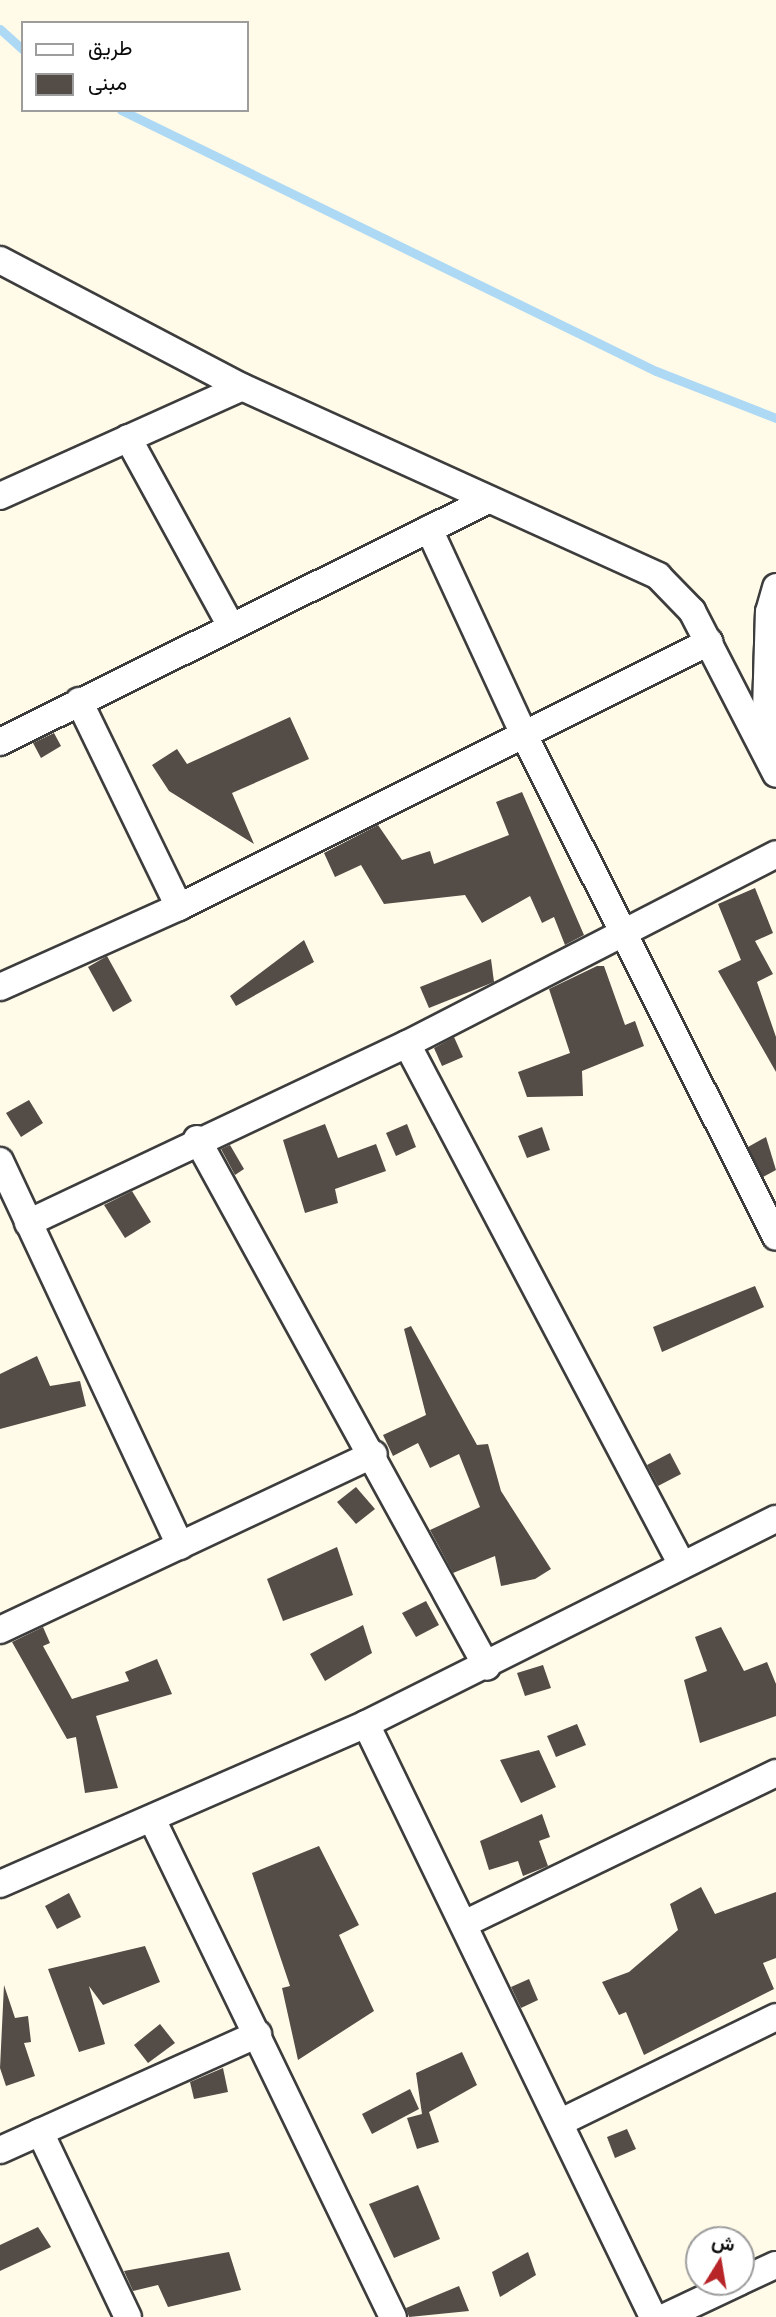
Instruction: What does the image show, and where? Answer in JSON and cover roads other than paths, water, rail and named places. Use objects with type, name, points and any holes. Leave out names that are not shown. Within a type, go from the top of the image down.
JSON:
[{"type":"street","points":[[0,261],[242,387],[387,449],[484,502],[612,550],[658,576],[692,611],[771,762]]},
{"type":"street","points":[[0,496],[242,387]]},
{"type":"street","points":[[128,438],[231,626]]},
{"type":"street","points":[[0,742],[484,502]]},
{"type":"street","points":[[429,529],[525,737],[776,1237]]},
{"type":"street","points":[[771,762],[769,612],[776,587]]},
{"type":"street","points":[[0,987],[179,907],[525,737],[709,642]]},
{"type":"street","points":[[79,701],[179,907]]},
{"type":"street","points":[[28,1223],[197,1139],[407,1044],[776,854]]},
{"type":"street","points":[[407,1044],[682,1564]]},
{"type":"street","points":[[197,1139],[373,1454],[487,1667]]},
{"type":"street","points":[[0,1161],[180,1546]]},
{"type":"street","points":[[0,1630],[373,1454]]},
{"type":"street","points":[[0,1884],[366,1724],[487,1667],[682,1564],[776,1519]]},
{"type":"street","points":[[366,1724],[563,2121],[653,2317]]},
{"type":"street","points":[[464,1924],[776,1773]]},
{"type":"street","points":[[152,1819],[393,2317]]},
{"type":"street","points":[[563,2121],[776,2017]]},
{"type":"street","points":[[0,2150],[258,2034]]},
{"type":"street","points":[[40,2132],[128,2317]]},
{"type":"street","points":[[755,2275],[776,2265]]},
{"type":"street","points":[[665,2317],[710,2296]]},
{"type":"waterway","points":[[0,29],[21,48]]},
{"type":"waterway","points":[[125,112],[656,371],[776,418]]}]
